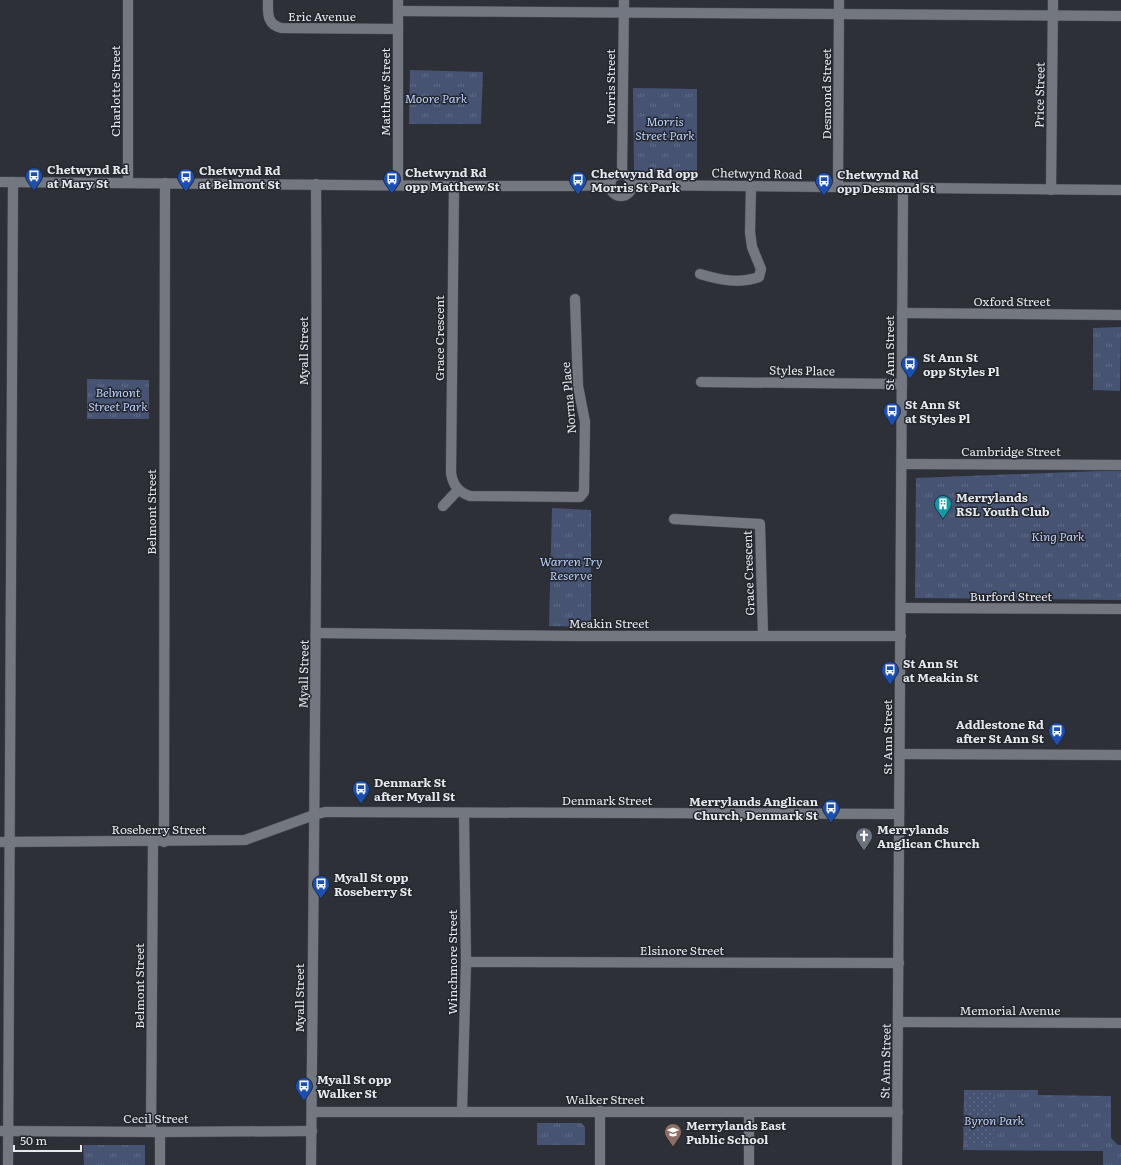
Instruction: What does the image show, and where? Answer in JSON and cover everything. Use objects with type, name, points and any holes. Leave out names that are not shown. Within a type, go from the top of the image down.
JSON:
[{"type":"street","name":"Charlotte Street","points":[[128,0],[128,183]]},
{"type":"street","name":"Eric Avenue","points":[[268,0],[268,14],[270,22],[280,28],[398,29]]},
{"type":"street","name":"Matthew Street","points":[[398,0],[398,184]]},
{"type":"street","name":"Morris Street","points":[[622,174],[624,0]]},
{"type":"street","name":"Desmond Street","points":[[838,187],[839,0]]},
{"type":"street","name":"Price Street","points":[[1051,190],[1053,0]]},
{"type":"street","points":[[398,11],[1121,16]]},
{"type":"street","points":[[622,174],[628,176],[632,182],[631,189],[626,194],[619,195],[613,192],[611,185],[613,178],[622,174]]},
{"type":"street","points":[[0,182],[398,184],[454,186],[611,185]]},
{"type":"street","points":[[8,1165],[4,1131],[5,842],[13,182]]},
{"type":"street","name":"Belmont Street","points":[[164,842],[165,183]]},
{"type":"street","name":"Myall Street","points":[[312,1165],[316,633],[316,184]]},
{"type":"street","name":"Chetwynd Road","points":[[632,185],[903,189],[1121,190]]},
{"type":"street","name":"Grace Crescent","points":[[454,186],[451,473],[453,482],[458,490]]},
{"type":"street","points":[[700,274],[722,280],[748,281],[759,277],[761,269],[752,247],[750,232],[751,186]]},
{"type":"street","name":"St Ann Street","points":[[897,1165],[903,189]]},
{"type":"street","name":"Norma Place","points":[[458,490],[470,496],[577,497],[582,494],[585,486],[585,422],[578,386],[575,299]]},
{"type":"street","name":"Oxford Street","points":[[902,313],[1121,315]]},
{"type":"street","name":"Styles Place","points":[[701,382],[902,384]]},
{"type":"street","name":"Cambridge Street","points":[[902,464],[1121,465]]},
{"type":"street","points":[[443,506],[458,490]]},
{"type":"street","name":"Grace Crescent","points":[[674,519],[760,524],[763,635]]},
{"type":"street","name":"Burford Street","points":[[901,608],[1121,609]]},
{"type":"street","name":"Meakin Street","points":[[316,633],[578,636],[901,636]]},
{"type":"street","points":[[900,754],[1121,755]]},
{"type":"street","name":"Denmark Street","points":[[314,815],[325,812],[899,814]]},
{"type":"street","name":"Winchmore Street","points":[[462,1112],[466,962],[464,813]]},
{"type":"street","name":"Roseberry Street","points":[[5,842],[164,842],[245,840],[314,815]]},
{"type":"street","name":"Belmont Street","points":[[153,842],[156,1132],[160,1165]]},
{"type":"street","name":"Elsinore Street","points":[[466,962],[899,963]]},
{"type":"street","name":"Memorial Avenue","points":[[898,1022],[1121,1023]]},
{"type":"street","name":"Walker Street","points":[[312,1112],[898,1112]]},
{"type":"street","points":[[600,1112],[600,1165]]},
{"type":"street","points":[[749,1112],[749,1165]]},
{"type":"street","name":"Cecil Street","points":[[4,1131],[312,1131]]},
{"type":"green space","name":"Moore Park","points":[[410,70],[483,72],[481,124],[409,124]]},
{"type":"green space","name":"Morris Street Park","points":[[633,88],[697,89],[697,173],[637,172],[634,170]]},
{"type":"green space","points":[[1121,327],[1120,391],[1093,390],[1093,328]]},
{"type":"green space","name":"Belmont Street Park","points":[[87,379],[149,380],[149,419],[87,419]]},
{"type":"green space","name":"King Park","points":[[1121,471],[1121,600],[915,598],[916,478]]},
{"type":"green space","name":"Warren Try Reserve","points":[[552,508],[591,510],[591,627],[549,626]]},
{"type":"green space","name":"Byron Park","points":[[964,1090],[1038,1090],[1038,1095],[1111,1096],[1111,1138],[1118,1145],[1121,1145],[1121,1165],[1103,1165],[1103,1151],[963,1150]]},
{"type":"green space","points":[[966,1092],[995,1092],[994,1144],[965,1144]]},
{"type":"green space","points":[[537,1123],[581,1123],[585,1127],[585,1145],[537,1145]]},
{"type":"green space","points":[[83,1145],[145,1145],[145,1165],[84,1165]]},
{"type":"place","name":"Chetwynd Rd at Mary St","points":[[34,191]]},
{"type":"place","name":"Chetwynd Rd at Belmont St","points":[[186,192]]},
{"type":"place","name":"Chetwynd Rd opp Matthew St","points":[[392,194]]},
{"type":"place","name":"Chetwynd Rd opp Morris St Park","points":[[578,195]]},
{"type":"place","name":"Chetwynd Rd opp Desmond St","points":[[824,196]]},
{"type":"place","name":"St Ann St opp Styles Pl","points":[[910,379]]},
{"type":"place","name":"St Ann St at Styles Pl","points":[[892,426]]},
{"type":"place","name":"Merrylands RSL Youth Club","points":[[943,519]]},
{"type":"place","name":"St Ann St at Meakin St","points":[[890,685]]},
{"type":"place","name":"Addlestone Rd after St Ann St","points":[[1057,746]]},
{"type":"place","name":"Denmark St after Myall St","points":[[361,804]]},
{"type":"place","name":"Merrylands Anglican Church, Denmark St","points":[[831,823]]},
{"type":"place","name":"Merrylands Anglican Church","points":[[864,851]]},
{"type":"place","name":"Myall St opp Roseberry St","points":[[321,899]]},
{"type":"place","name":"Myall St opp Walker St","points":[[304,1101]]},
{"type":"place","name":"Merrylands East Public School","points":[[673,1147]]}]
